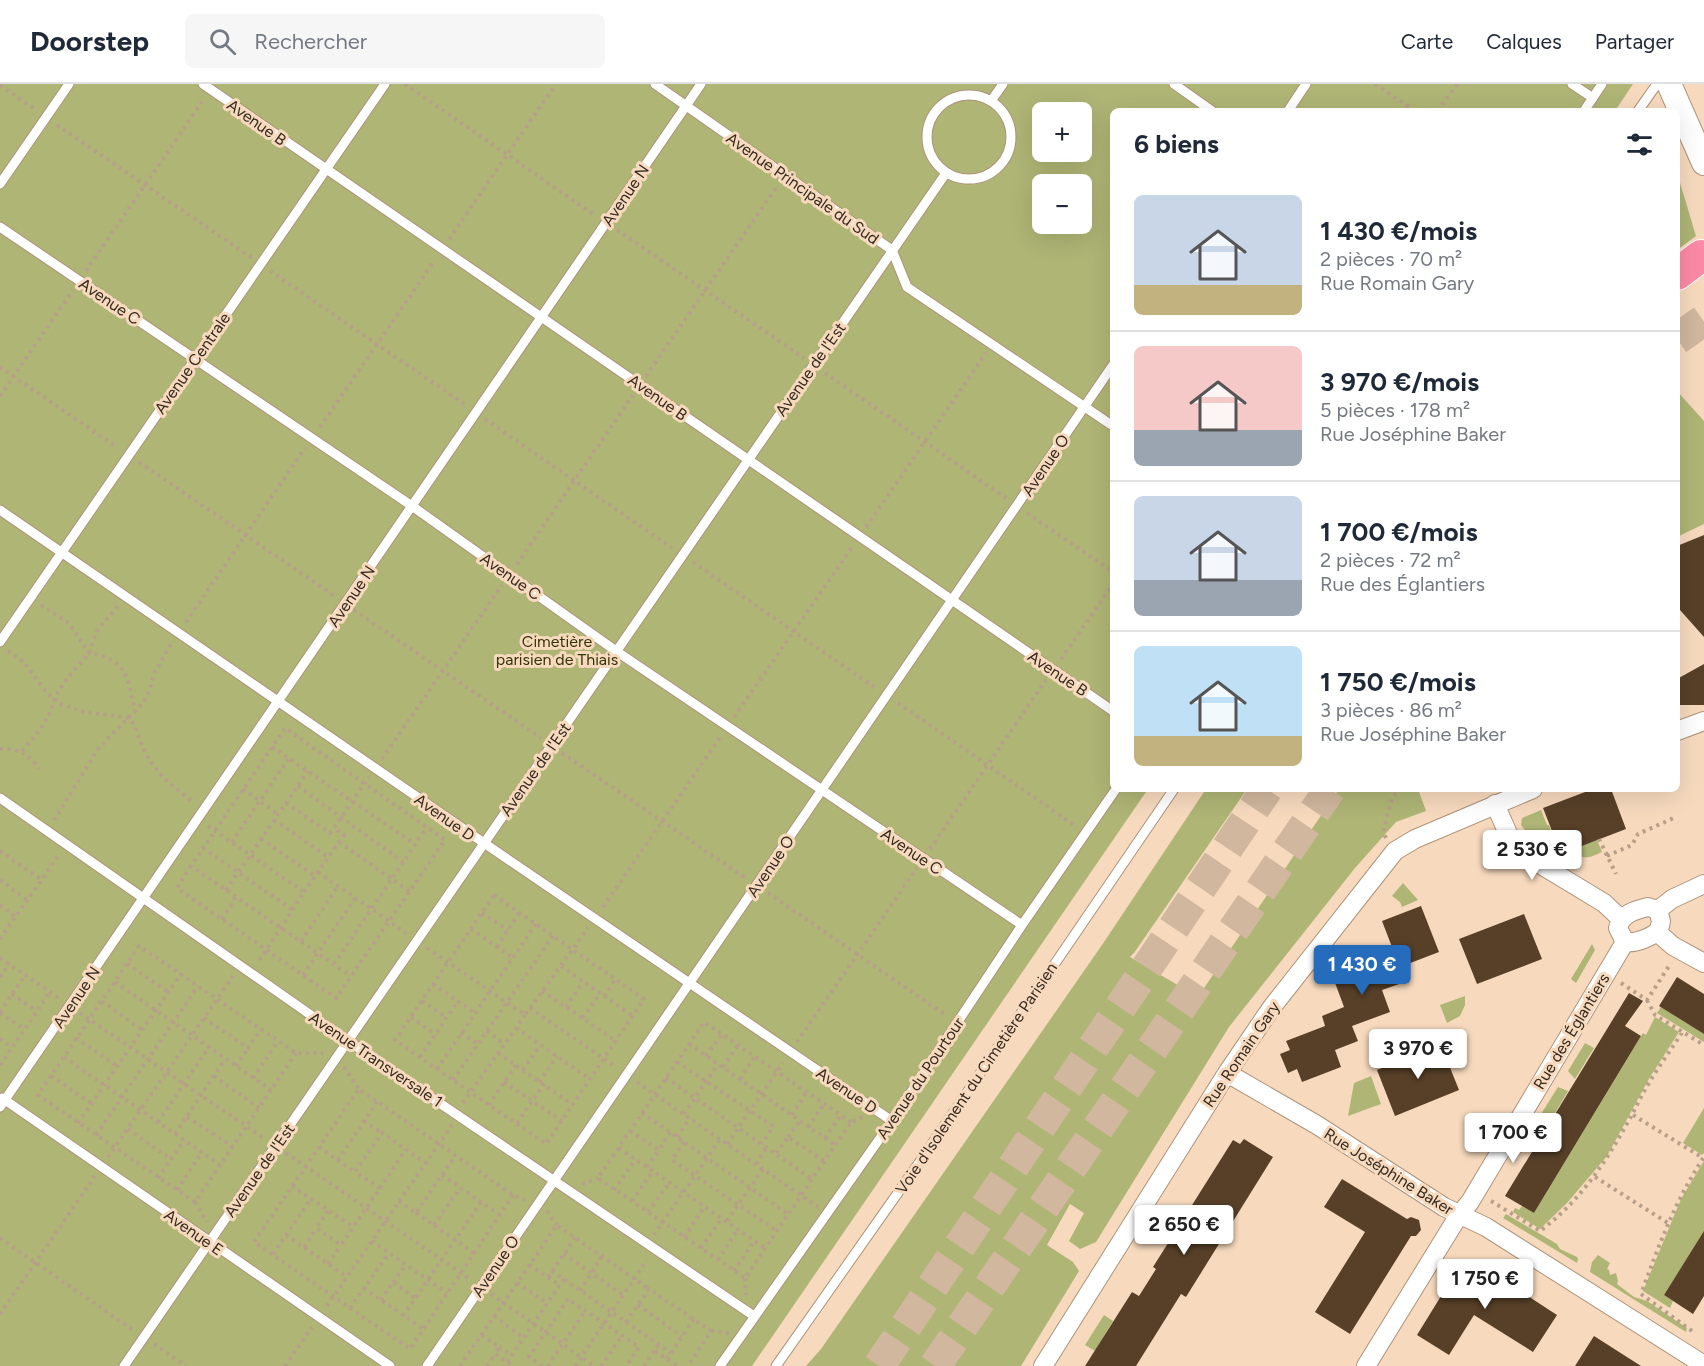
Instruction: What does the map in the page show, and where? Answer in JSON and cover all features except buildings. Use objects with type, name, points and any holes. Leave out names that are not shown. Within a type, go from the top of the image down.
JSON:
[{"type":"main road","points":[[1670,84],[1704,161]]},
{"type":"street","points":[[1680,730],[1704,721]]},
{"type":"street","name":"Rue Romain Gary","points":[[1043,1366],[1227,1073],[1272,1007],[1395,851],[1415,839],[1525,792]]},
{"type":"street","points":[[1495,804],[1510,838],[1520,852],[1604,903],[1621,919]]},
{"type":"street","points":[[1658,910],[1672,898],[1704,885]]},
{"type":"street","points":[[1648,907],[1658,910],[1661,924],[1657,932],[1632,942],[1625,942],[1618,928],[1621,919],[1648,907]]},
{"type":"street","points":[[1657,932],[1672,946],[1704,963]]},
{"type":"street","name":"Rue des Églantiers","points":[[1366,1366],[1459,1215],[1470,1202],[1625,942]]},
{"type":"street","name":"Rue Joséphine Baker","points":[[1227,1073],[1317,1125],[1459,1215],[1486,1227],[1704,1365]]},
{"type":"lane","points":[[0,184],[69,84]]},
{"type":"lane","name":"Avenue Centrale","points":[[0,644],[385,84]]},
{"type":"lane","name":"Avenue Principale du Sud","points":[[655,84],[892,250],[907,287],[1110,424]]},
{"type":"lane","name":"Avenue N","points":[[2,1101],[70,1006],[701,84]]},
{"type":"lane","points":[[991,101],[1003,84]]},
{"type":"lane","points":[[1174,84],[1208,108]]},
{"type":"lane","points":[[1290,108],[1306,84]]},
{"type":"lane","points":[[1572,84],[1593,98]]},
{"type":"lane","points":[[1586,108],[1602,84]]},
{"type":"lane","points":[[1640,108],[1657,84]]},
{"type":"lane","name":"Avenue B","points":[[207,87],[1110,709]]},
{"type":"lane","points":[[961,96],[975,96],[991,101],[1008,121],[1011,135],[1010,148],[1005,160],[996,170],[984,177],[965,179],[946,173],[936,163],[929,150],[927,136],[930,122],[948,101],[961,96]]},
{"type":"lane","name":"Avenue de l'Est","points":[[124,1366],[946,173]]},
{"type":"lane","name":"Avenue C","points":[[0,227],[412,506],[616,651],[1022,926]]},
{"type":"lane","name":"Avenue O","points":[[427,1366],[1110,369]]},
{"type":"lane","name":"Avenue D","points":[[0,510],[375,769],[892,1120]]},
{"type":"lane","name":"Avenue du Pourtour","points":[[720,1366],[892,1120],[1114,792]]},
{"type":"lane","name":"Voie d'Isolement du Cimetière Parisien","points":[[776,1366],[914,1170],[1172,792]]},
{"type":"lane","name":"Avenue Transversale 1","points":[[0,798],[348,1041],[754,1316]]},
{"type":"lane","name":"Avenue E","points":[[2,1101],[212,1238],[390,1366]]},
{"type":"path","points":[[405,84],[1110,570]]},
{"type":"path","points":[[47,831],[98,749],[136,711],[149,692],[154,674],[178,633],[556,84]]},
{"type":"path","points":[[1375,84],[1411,108]]},
{"type":"path","points":[[1440,108],[1457,84]]},
{"type":"path","points":[[0,85],[1086,833]]},
{"type":"path","points":[[0,396],[145,185],[207,87]]},
{"type":"path","points":[[286,803],[330,833],[334,828],[785,174]]},
{"type":"path","points":[[285,1366],[439,1144],[504,1044],[595,919],[992,344]]},
{"type":"path","points":[[0,367],[957,1023]]},
{"type":"path","points":[[22,751],[40,730],[65,681],[89,653],[97,631],[125,597]]},
{"type":"path","points":[[30,599],[69,623],[89,653],[106,656],[116,662],[127,675],[136,711]]},
{"type":"path","points":[[0,644],[24,662],[46,692],[60,704],[86,712],[129,718],[134,723],[146,754],[157,771],[204,810]]},
{"type":"path","points":[[285,728],[445,840],[336,998],[177,888],[272,747],[285,728]]},
{"type":"path","points":[[272,747],[415,844]]},
{"type":"path","points":[[0,749],[12,748],[22,751],[39,769]]},
{"type":"path","points":[[231,842],[289,758]]},
{"type":"path","points":[[226,890],[308,771]]},
{"type":"path","points":[[298,786],[403,862]]},
{"type":"path","points":[[243,789],[278,814]]},
{"type":"path","points":[[1395,851],[1383,832],[1391,802],[1396,792]]},
{"type":"path","points":[[1607,856],[1632,845],[1638,834],[1676,817]]},
{"type":"path","points":[[198,819],[304,892]]},
{"type":"path","points":[[274,820],[328,857]]},
{"type":"path","points":[[334,964],[427,827]]},
{"type":"path","points":[[251,973],[344,836],[334,828]]},
{"type":"path","points":[[261,839],[338,886],[525,1015]]},
{"type":"path","points":[[1599,839],[1616,874]]},
{"type":"path","points":[[339,842],[410,891]]},
{"type":"path","points":[[0,939],[2,932],[16,916],[66,844]]},
{"type":"path","points":[[203,848],[293,910]]},
{"type":"path","points":[[0,851],[42,880]]},
{"type":"path","points":[[191,866],[351,976]]},
{"type":"path","points":[[0,880],[27,900]]},
{"type":"path","points":[[300,941],[338,886]]},
{"type":"path","points":[[494,895],[519,913],[644,999],[546,1144],[395,1040],[494,895]]},
{"type":"path","points":[[222,919],[236,897]]},
{"type":"path","points":[[303,975],[355,898]]},
{"type":"path","points":[[0,905],[16,916]]},
{"type":"path","points":[[482,913],[508,930]]},
{"type":"path","points":[[497,947],[519,913]]},
{"type":"path","points":[[437,1069],[536,924]]},
{"type":"path","points":[[471,929],[513,958]]},
{"type":"path","points":[[453,1080],[553,936]]},
{"type":"path","points":[[212,1238],[195,1202],[38,1095],[139,946],[296,1053],[323,1053],[334,1060],[346,1069],[359,1089],[513,1195],[410,1349],[254,1242],[359,1089]]},
{"type":"path","points":[[0,958],[481,1286],[594,1366]]},
{"type":"path","points":[[1647,1000],[1673,959]]},
{"type":"path","points":[[0,977],[9,964]]},
{"type":"path","points":[[127,964],[168,992]]},
{"type":"path","points":[[0,1314],[240,965]]},
{"type":"path","points":[[561,966],[633,1016]]},
{"type":"path","points":[[78,1123],[181,974]]},
{"type":"path","points":[[24,1029],[0,1012],[25,975]]},
{"type":"path","points":[[583,1018],[615,980]]},
{"type":"path","points":[[115,982],[271,1090]]},
{"type":"path","points":[[566,1007],[583,982]]},
{"type":"path","points":[[1620,983],[1647,1000],[1655,1015],[1704,1045]]},
{"type":"path","points":[[433,984],[475,1013]]},
{"type":"path","points":[[96,1135],[198,986]]},
{"type":"path","points":[[543,991],[616,1041]]},
{"type":"path","points":[[0,1065],[50,992]]},
{"type":"path","points":[[12,994],[37,1011]]},
{"type":"path","points":[[102,1001],[142,1030]]},
{"type":"path","points":[[422,1001],[447,1018]]},
{"type":"path","points":[[420,1057],[458,1001]]},
{"type":"path","points":[[530,1008],[827,1213]]},
{"type":"path","points":[[411,1017],[436,1035]]},
{"type":"path","points":[[204,1018],[248,1048]]},
{"type":"path","points":[[704,1022],[851,1122],[745,1278],[598,1178],[689,1044],[704,1022]]},
{"type":"path","points":[[516,1028],[590,1079]]},
{"type":"path","points":[[236,1066],[261,1029]]},
{"type":"path","points":[[1489,1199],[1540,1231],[1553,1222],[1609,1157],[1653,1077],[1683,1031]]},
{"type":"path","points":[[487,1032],[504,1044]]},
{"type":"path","points":[[461,1033],[478,1044]]},
{"type":"path","points":[[706,1056],[722,1034]]},
{"type":"path","points":[[76,1038],[117,1066]]},
{"type":"path","points":[[0,1039],[12,1047]]},
{"type":"path","points":[[253,1078],[279,1041]]},
{"type":"path","points":[[689,1044],[835,1145]]},
{"type":"path","points":[[523,1070],[540,1045]]},
{"type":"path","points":[[723,1067],[738,1045]]},
{"type":"path","points":[[158,1122],[209,1047]]},
{"type":"path","points":[[195,1202],[296,1053]]},
{"type":"path","points":[[498,1053],[573,1105]]},
{"type":"path","points":[[516,1124],[532,1101],[557,1056]]},
{"type":"path","points":[[740,1079],[755,1056]]},
{"type":"path","points":[[64,1058],[220,1165]]},
{"type":"path","points":[[175,1134],[225,1059]]},
{"type":"path","points":[[677,1062],[773,1126],[762,1144]]},
{"type":"path","points":[[684,1114],[718,1064]]},
{"type":"path","points":[[489,1105],[516,1065]]},
{"type":"path","points":[[51,1076],[92,1103]]},
{"type":"path","points":[[214,1076],[259,1108]]},
{"type":"path","points":[[666,1078],[812,1179]]},
{"type":"path","points":[[504,1082],[562,1121]]},
{"type":"path","points":[[792,1115],[807,1092]]},
{"type":"path","points":[[338,1160],[377,1102]]},
{"type":"path","points":[[808,1126],[824,1104]]},
{"type":"path","points":[[642,1113],[788,1214]]},
{"type":"path","points":[[1633,1114],[1703,1157],[1683,1188],[1641,1294],[1692,1330]]},
{"type":"path","points":[[825,1138],[841,1115]]},
{"type":"path","points":[[186,1117],[232,1146]]},
{"type":"path","points":[[677,1137],[690,1118]]},
{"type":"path","points":[[364,1121],[426,1163]]},
{"type":"path","points":[[776,1154],[800,1121]]},
{"type":"path","points":[[128,1129],[171,1159]]},
{"type":"path","points":[[630,1131],[659,1150]]},
{"type":"path","points":[[647,1167],[670,1132]]},
{"type":"path","points":[[355,1172],[382,1133]]},
{"type":"path","points":[[788,1137],[824,1161]]},
{"type":"path","points":[[575,1366],[634,1279],[662,1222],[720,1139]]},
{"type":"path","points":[[158,1178],[184,1140]]},
{"type":"path","points":[[684,1142],[672,1160],[777,1231]]},
{"type":"path","points":[[319,1147],[380,1188]]},
{"type":"path","points":[[756,1164],[767,1147]]},
{"type":"path","points":[[619,1148],[765,1248]]},
{"type":"path","points":[[328,1264],[406,1149]]},
{"type":"path","points":[[177,1190],[202,1152]]},
{"type":"path","points":[[416,1213],[455,1156]]},
{"type":"path","points":[[614,1190],[636,1159]]},
{"type":"path","points":[[727,1221],[763,1169]]},
{"type":"path","points":[[632,1201],[652,1170]]},
{"type":"path","points":[[442,1175],[500,1215]]},
{"type":"path","points":[[1594,1177],[1668,1223]]},
{"type":"path","points":[[648,1212],[670,1182]]},
{"type":"path","points":[[292,1186],[353,1227]]},
{"type":"path","points":[[434,1225],[460,1188]]},
{"type":"path","points":[[273,1254],[310,1199]]},
{"type":"path","points":[[399,1201],[474,1253]]},
{"type":"path","points":[[403,1316],[481,1202]]},
{"type":"path","points":[[684,1237],[705,1206]]},
{"type":"path","points":[[304,1247],[328,1211]]},
{"type":"path","points":[[701,1248],[722,1218]]},
{"type":"path","points":[[460,1366],[557,1225],[711,1331],[688,1366]]},
{"type":"path","points":[[316,1228],[341,1245]]},
{"type":"path","points":[[718,1260],[738,1229]]},
{"type":"path","points":[[286,1235],[347,1277]]},
{"type":"path","points":[[0,1238],[186,1366]]},
{"type":"path","points":[[548,1277],[575,1238]]},
{"type":"path","points":[[734,1271],[755,1240]]},
{"type":"path","points":[[372,1241],[447,1293]]},
{"type":"path","points":[[350,1308],[389,1253]]},
{"type":"path","points":[[564,1254],[623,1295]]},
{"type":"path","points":[[580,1290],[602,1256]]},
{"type":"path","points":[[381,1300],[406,1265]]},
{"type":"path","points":[[530,1265],[560,1285]]},
{"type":"path","points":[[552,1271],[671,1353]]},
{"type":"path","points":[[507,1362],[564,1279]]},
{"type":"path","points":[[393,1282],[416,1298]]},
{"type":"path","points":[[517,1283],[547,1304]]},
{"type":"path","points":[[364,1288],[423,1329]]},
{"type":"path","points":[[626,1322],[649,1288]]},
{"type":"path","points":[[542,1366],[529,1357],[568,1299],[639,1347],[626,1366]]},
{"type":"path","points":[[638,1305],[682,1336]]},
{"type":"path","points":[[548,1366],[585,1311]]},
{"type":"path","points":[[494,1316],[524,1338]]},
{"type":"path","points":[[667,1359],[694,1319]]},
{"type":"path","points":[[482,1335],[511,1355]]},
{"type":"path","points":[[601,1366],[622,1336]]},
{"type":"path","points":[[644,1366],[659,1344]]},
{"type":"path","points":[[487,1366],[500,1347]]},
{"type":"path","points":[[655,1351],[677,1366]]},
{"type":"path","points":[[495,1354],[513,1366]]},
{"type":"green space","name":"Cimetière parisien de Thiais","points":[[0,84],[1633,84],[1617,108],[1110,108],[1110,792],[1146,792],[752,1366],[0,1366]]},
{"type":"green space","points":[[1680,183],[1696,236],[1680,248]]},
{"type":"green space","points":[[1680,394],[1704,421],[1704,524],[1680,536]]},
{"type":"green space","points":[[1204,792],[1245,792],[1130,957],[1198,997],[1337,792],[1419,792],[1426,811],[1396,822],[1355,868],[1229,1027],[1096,1242],[1080,1249],[1069,1241],[1084,1213],[1070,1204],[1047,1245],[1073,1262],[1079,1271],[1021,1366],[806,1366],[821,1349],[1102,945]]},
{"type":"green space","points":[[1541,810],[1559,854],[1528,834],[1521,825],[1522,818]]},
{"type":"green space","points":[[1597,840],[1602,852],[1593,856],[1583,857],[1572,850]]},
{"type":"green space","points":[[1403,883],[1418,900],[1402,907],[1400,902],[1392,896]]},
{"type":"green space","points":[[1592,944],[1595,950],[1576,983],[1571,979]]},
{"type":"green space","points":[[1465,996],[1465,1005],[1460,1016],[1447,1023],[1440,1005]]},
{"type":"green space","points":[[1661,1007],[1704,1034],[1704,1042],[1657,1013]]},
{"type":"green space","points":[[1655,1017],[1679,1032],[1650,1077],[1607,1156],[1567,1203],[1540,1229],[1513,1212],[1515,1208],[1519,1210],[1522,1206],[1534,1213],[1643,1033],[1646,1035]]},
{"type":"green space","points":[[1585,1043],[1594,1048],[1575,1079],[1568,1071]]},
{"type":"green space","points":[[1371,1076],[1381,1104],[1348,1116],[1354,1083]]},
{"type":"green space","points":[[1558,1087],[1568,1091],[1548,1125],[1541,1114]]},
{"type":"green space","points":[[1704,1108],[1704,1153],[1702,1155],[1683,1143]]},
{"type":"green space","points":[[1704,1161],[1704,1232],[1664,1295],[1673,1301],[1670,1308],[1643,1291],[1681,1199]]},
{"type":"green space","points":[[1506,1214],[1557,1244],[1560,1249],[1577,1257],[1577,1263],[1503,1218]]},
{"type":"green space","points":[[1598,1255],[1610,1263],[1607,1269],[1610,1275],[1616,1273],[1617,1284],[1634,1297],[1647,1301],[1687,1328],[1686,1332],[1590,1272],[1592,1262]]},
{"type":"green space","points":[[1104,1315],[1113,1321],[1095,1351],[1085,1345]]},
{"type":"tunnel","points":[[1680,337],[1704,320]]},
{"type":"tunnel","points":[[879,1366],[1265,792]]},
{"type":"tunnel","points":[[935,1366],[1328,792]]}]
